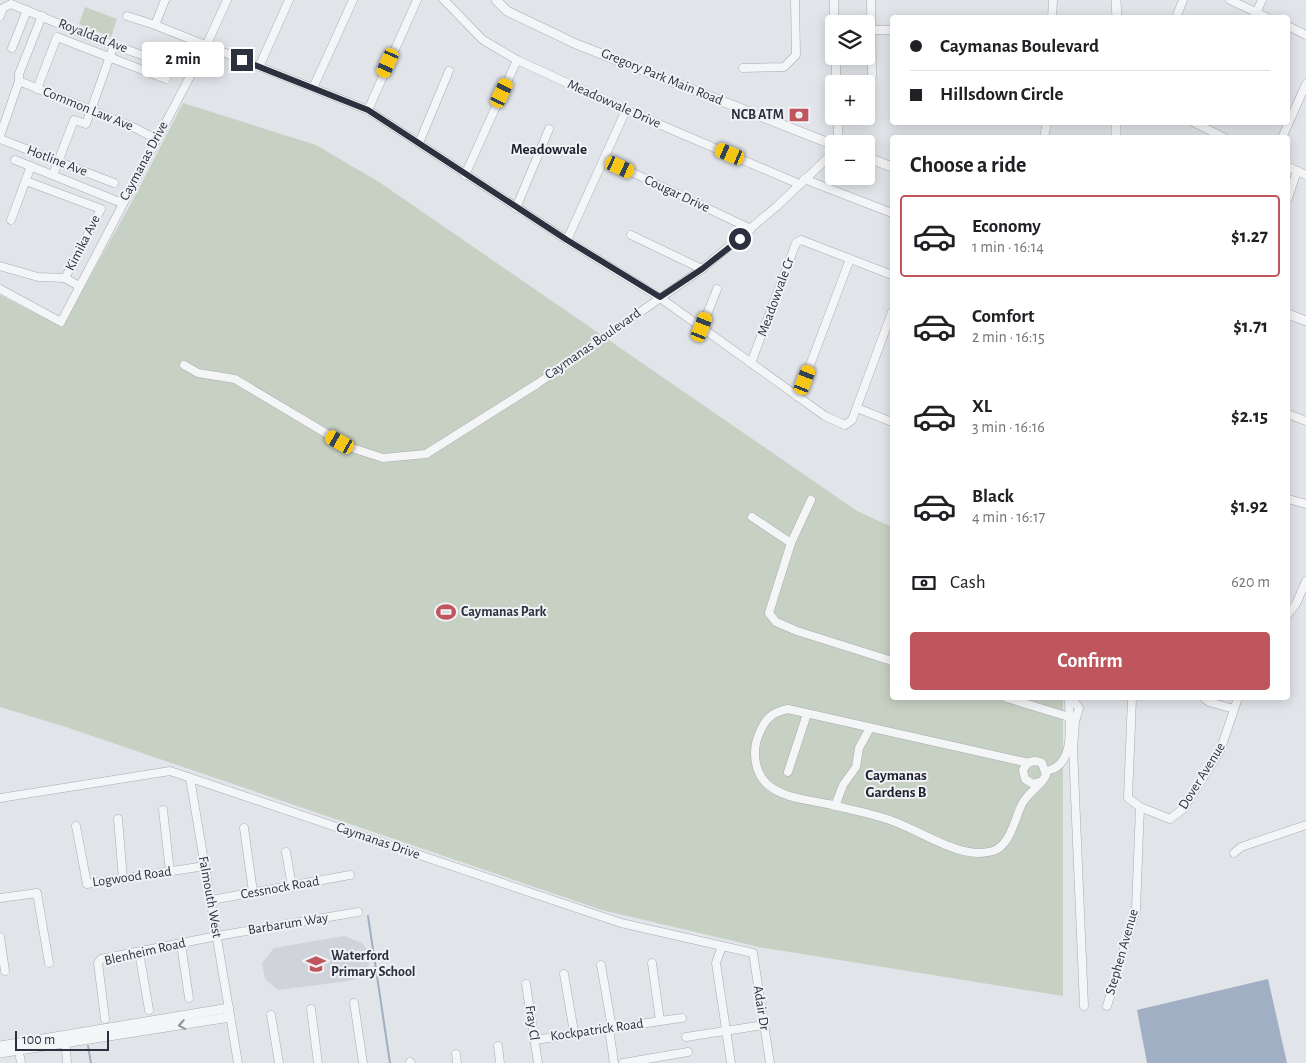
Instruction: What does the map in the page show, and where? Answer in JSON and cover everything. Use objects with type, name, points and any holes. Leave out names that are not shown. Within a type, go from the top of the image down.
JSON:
[{"type":"street","points":[[155,25],[164,0]]},
{"type":"street","name":"Caymanas Drive","points":[[0,289],[61,322],[122,202],[206,46],[227,0]]},
{"type":"street","points":[[260,67],[289,0]]},
{"type":"street","points":[[313,88],[353,0]]},
{"type":"street","points":[[368,110],[417,0]]},
{"type":"street","name":"Meadowvale Drive","points":[[444,0],[483,40],[517,60],[626,110],[802,181],[890,212]]},
{"type":"street","name":"Gregory Park Main Road","points":[[496,0],[507,11],[576,44],[825,141]]},
{"type":"street","points":[[743,68],[784,66],[796,55],[795,0]]},
{"type":"street","points":[[834,0],[834,15]]},
{"type":"street","points":[[871,0],[871,15]]},
{"type":"street","points":[[1052,15],[1053,0]]},
{"type":"street","points":[[1116,0],[1116,15]]},
{"type":"street","points":[[1177,15],[1184,0]]},
{"type":"street","points":[[1230,0],[1255,15],[1262,0]]},
{"type":"street","name":"Royaldad Ave","points":[[0,16],[3,8],[11,4],[114,45],[192,73]]},
{"type":"street","points":[[12,48],[27,10]]},
{"type":"street","points":[[0,138],[19,81],[19,74],[42,16]]},
{"type":"street","points":[[127,16],[155,25],[368,110],[516,208],[660,297],[825,416],[845,424],[852,420],[890,325]]},
{"type":"street","points":[[1290,27],[1306,35]]},
{"type":"street","points":[[875,30],[890,30]]},
{"type":"street","points":[[37,90],[57,37],[166,78]]},
{"type":"street","points":[[53,175],[74,120],[86,124],[114,45]]},
{"type":"street","points":[[465,175],[517,60]]},
{"type":"street","points":[[419,143],[449,71]]},
{"type":"street","name":"Common Law Ave","points":[[19,81],[37,90],[135,128],[156,139]]},
{"type":"street","points":[[1290,120],[1306,84]]},
{"type":"street","points":[[567,240],[626,110]]},
{"type":"street","points":[[1208,126],[1221,135]]},
{"type":"street","points":[[516,208],[549,129]]},
{"type":"street","name":"Hotline Ave","points":[[0,138],[114,183]]},
{"type":"street","name":"Cougar Drive","points":[[604,159],[751,228]]},
{"type":"street","points":[[15,160],[122,202]]},
{"type":"street","name":"Caymanas Boulevard","points":[[184,365],[198,373],[235,379],[349,447],[383,458],[426,454],[537,384],[702,269],[751,228],[825,160]]},
{"type":"street","points":[[875,160],[890,166]]},
{"type":"street","points":[[11,220],[31,166]]},
{"type":"street","points":[[1290,168],[1306,175]]},
{"type":"street","points":[[1290,192],[1297,171]]},
{"type":"street","name":"Kimika Ave","points":[[26,181],[101,209],[65,278]]},
{"type":"street","points":[[631,235],[702,269]]},
{"type":"street","name":"Meadowvale Cr","points":[[751,364],[796,243],[801,240],[890,274]]},
{"type":"street","points":[[798,397],[850,259]]},
{"type":"street","points":[[0,266],[38,277],[65,278],[79,286]]},
{"type":"street","points":[[702,327],[716,289]]},
{"type":"street","points":[[1290,315],[1306,321]]},
{"type":"street","points":[[857,408],[890,421]]},
{"type":"street","points":[[1290,415],[1306,420]]},
{"type":"street","points":[[811,500],[791,543],[769,613],[776,622],[797,631],[890,660]]},
{"type":"street","points":[[1290,500],[1306,504]]},
{"type":"street","points":[[752,517],[791,543]]},
{"type":"street","points":[[1290,612],[1296,604],[1306,582]]},
{"type":"street","points":[[1014,700],[1069,717]]},
{"type":"street","points":[[1046,771],[1054,770],[1064,762],[1068,752],[1070,700]]},
{"type":"street","points":[[1072,700],[1079,708],[1074,729],[1073,748],[1084,1006]]},
{"type":"street","points":[[1132,700],[1126,790],[1128,798],[1140,807]]},
{"type":"street","points":[[1206,700],[1234,709]]},
{"type":"street","name":"Dover Avenue","points":[[1140,807],[1170,819],[1183,809],[1220,752],[1237,700]]},
{"type":"street","points":[[788,709],[807,714],[1028,763],[1038,761],[1042,763],[1046,771],[1042,781],[1028,793],[1003,843],[995,851],[983,853],[967,852],[943,844],[890,819],[785,794],[766,783],[756,765],[757,740],[771,715],[788,709]]},
{"type":"street","points":[[788,772],[807,714]]},
{"type":"street","points":[[835,806],[843,784],[856,767],[860,748],[870,728]]},
{"type":"street","points":[[1028,763],[1023,770],[1025,779],[1033,784],[1042,781]]},
{"type":"street","name":"Caymanas Drive","points":[[0,798],[170,771],[621,923],[753,953]]},
{"type":"street","name":"Falmouth West","points":[[190,778],[238,1063]]},
{"type":"street","name":"Stephen Avenue","points":[[1107,1006],[1136,909],[1140,807]]},
{"type":"street","points":[[163,810],[170,872]]},
{"type":"street","points":[[118,819],[123,879]]},
{"type":"street","points":[[1234,853],[1241,847],[1306,825]]},
{"type":"street","name":"Logwood Road","points":[[76,826],[85,882],[89,884],[205,866]]},
{"type":"street","points":[[244,828],[253,892]]},
{"type":"street","points":[[286,852],[292,887]]},
{"type":"street","name":"Cessnock Road","points":[[211,900],[292,887],[350,875]]},
{"type":"street","points":[[0,898],[37,893],[49,963]]},
{"type":"street","name":"Barbarum Way","points":[[217,936],[358,912]]},
{"type":"street","name":"Blenheim Road","points":[[105,1019],[99,961],[217,936]]},
{"type":"street","points":[[0,937],[5,971]]},
{"type":"street","points":[[182,944],[189,998]]},
{"type":"street","points":[[722,946],[716,963],[731,1063]]},
{"type":"street","points":[[140,952],[148,1010]]},
{"type":"street","name":"Adair Dr","points":[[753,953],[770,1063]]},
{"type":"street","name":"Kockpatrick Road","points":[[652,963],[660,1021]]},
{"type":"street","points":[[601,965],[614,1063]]},
{"type":"street","points":[[564,974],[574,1032]]},
{"type":"street","name":"Fray Cl","points":[[526,984],[538,1063]]},
{"type":"street","points":[[354,1003],[364,1063]]},
{"type":"street","points":[[311,1009],[318,1063]]},
{"type":"street","points":[[0,1046],[229,1013]]},
{"type":"street","points":[[0,1053],[229,1013]]},
{"type":"street","points":[[271,1015],[279,1063]]},
{"type":"street","name":"Kockpatrick Road","points":[[535,1040],[574,1032],[610,1029],[682,1018]]},
{"type":"street","points":[[686,1037],[764,1025]]},
{"type":"street","points":[[498,1046],[500,1063]]},
{"type":"street","points":[[66,1049],[67,1063]]},
{"type":"street","points":[[623,1063],[688,1052]]},
{"type":"street","points":[[456,1054],[457,1063]]},
{"type":"shaded area","name":"Waterford Primary School","points":[[344,936],[362,943],[368,951],[369,964],[361,976],[349,981],[278,990],[265,979],[262,963],[274,948]]},
{"type":"green space","points":[[85,7],[117,19],[111,37],[79,24]]},
{"type":"green space","name":"Caymanas Park","points":[[183,103],[316,145],[379,182],[857,511],[890,526],[890,700],[1063,700],[1063,996],[759,947],[602,910],[66,727],[0,707],[0,295],[62,327],[134,198]]},
{"type":"water","points":[[1268,979],[1287,1063],[1147,1063],[1137,1010]]},
{"type":"waterway","points":[[368,916],[390,1063]]},
{"type":"waterway","points":[[88,1046],[91,1063]]},
{"type":"place","name":"NCB ATM","points":[[799,115]]},
{"type":"place","name":"Caymanas Park","points":[[446,612]]},
{"type":"place","name":"Waterford Primary School","points":[[316,964]]},
{"type":"district","name":"Meadowvale","points":[[549,149]]},
{"type":"district","name":"Caymanas Gardens B","points":[[896,784]]},
{"type":"route","points":[[242,60],[368,110],[465,175],[660,297],[702,269],[740,239]]}]
